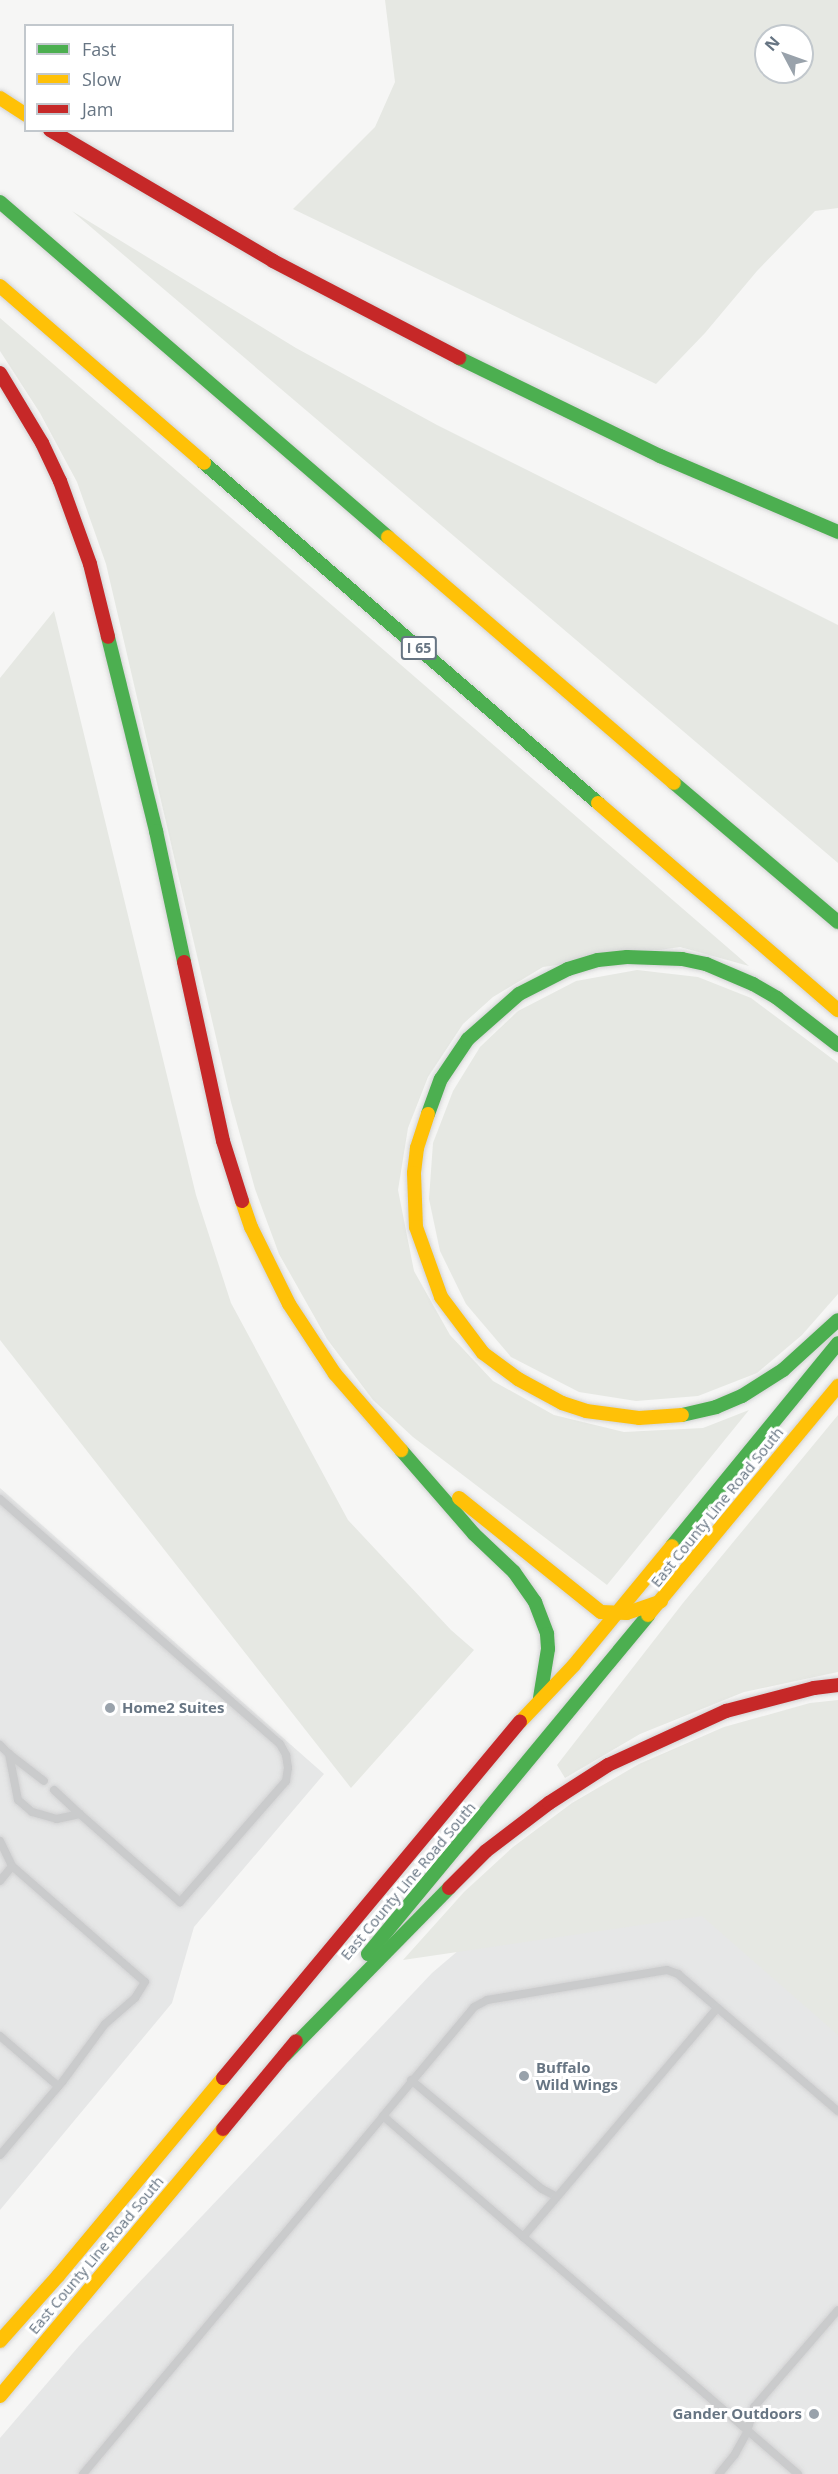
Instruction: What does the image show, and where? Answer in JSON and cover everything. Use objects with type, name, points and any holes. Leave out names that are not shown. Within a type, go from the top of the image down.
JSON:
[{"type":"main road","points":[[0,98],[24,114]]},
{"type":"main road","points":[[53,132],[273,261],[417,338],[650,451],[838,532]]},
{"type":"main road","points":[[0,202],[650,763],[838,922]]},
{"type":"main road","name":"I 65","points":[[0,286],[838,1010]]},
{"type":"main road","points":[[0,373],[42,443],[60,481],[90,564],[156,831],[223,1141],[245,1212],[269,1268],[306,1332],[335,1374],[474,1534],[514,1572],[535,1602],[547,1634],[548,1649],[540,1698]]},
{"type":"main road","points":[[838,1045],[777,998],[753,984],[706,964],[682,959],[627,957],[598,960],[568,969],[542,980],[499,1009],[468,1039],[454,1059],[432,1100],[419,1140],[414,1173],[414,1202],[416,1227],[432,1276],[441,1297],[469,1336],[483,1353],[518,1379],[562,1403],[586,1411],[639,1418],[690,1414],[716,1407],[742,1396],[783,1370],[838,1320]]},
{"type":"main road","name":"East County Line Road South","points":[[0,2342],[58,2276],[540,1698],[574,1665],[838,1343]]},
{"type":"main road","name":"East County Line Road South","points":[[0,2396],[838,1386]]},
{"type":"main road","points":[[407,1459],[481,1515],[601,1612],[615,1614],[644,1609],[661,1601]]},
{"type":"main road","points":[[285,2055],[486,1851],[557,1798],[616,1761],[698,1722],[726,1711],[803,1690],[838,1685]]},
{"type":"lane","points":[[0,1499],[280,1744],[286,1755],[288,1768],[286,1781],[180,1902],[54,1791]]},
{"type":"lane","points":[[0,1745],[44,1781]]},
{"type":"lane","points":[[9,1754],[18,1800],[32,1812],[57,1820],[80,1815]]},
{"type":"lane","points":[[0,1841],[12,1866],[145,1982],[135,1998],[105,2024],[58,2086],[0,2155]]},
{"type":"lane","points":[[0,1881],[12,1866]]},
{"type":"lane","points":[[83,2474],[411,2080],[474,2007],[488,2000],[668,1970],[678,1974],[838,2111]]},
{"type":"lane","points":[[523,2237],[717,2008]]},
{"type":"lane","points":[[0,2036],[58,2086]]},
{"type":"lane","points":[[411,2080],[542,2189],[557,2197]]},
{"type":"lane","points":[[383,2116],[798,2474]]},
{"type":"lane","points":[[719,2474],[735,2454],[747,2432],[754,2407],[838,2310]]},
{"type":"shaded area","points":[[385,0],[838,0],[838,208],[815,211],[757,271],[705,333],[656,384],[293,209],[375,127],[395,82]]},
{"type":"shaded area","points":[[72,211],[296,348],[437,425],[838,625],[838,863]]},
{"type":"shaded area","points":[[0,318],[749,966],[680,947],[543,967],[493,997],[463,1024],[428,1077],[408,1128],[398,1190],[414,1271],[450,1335],[493,1381],[554,1415],[624,1432],[703,1428],[749,1410],[607,1585],[413,1437],[373,1400],[327,1339],[279,1254],[255,1189],[231,1102],[106,564],[77,482],[40,413],[0,351]]},
{"type":"shaded area","points":[[54,611],[196,1195],[231,1303],[348,1520],[451,1630],[474,1650],[351,1788],[0,1340],[0,678]]},
{"type":"shaded area","points":[[637,970],[698,977],[751,998],[838,1063],[838,1294],[802,1335],[757,1373],[698,1396],[636,1401],[579,1392],[511,1357],[466,1304],[440,1251],[429,1199],[433,1143],[453,1091],[480,1047],[518,1011],[576,981]]},
{"type":"shaded area","points":[[838,1415],[838,1672],[744,1692],[640,1734],[565,1778],[557,1765],[683,1603]]},
{"type":"shaded area","points":[[0,1488],[324,1774],[194,1927],[172,2003],[0,2210]]},
{"type":"shaded area","points":[[838,1700],[838,2035],[702,1916],[403,1960],[464,1892],[513,1847],[572,1803],[639,1764],[724,1727],[810,1703]]},
{"type":"shaded area","points":[[838,1762],[838,2474],[0,2474],[0,2438],[79,2346],[432,1973],[553,1870]]},
{"type":"traffic: fast","points":[[0,202],[388,537]]},
{"type":"traffic: fast","points":[[459,358],[660,456],[838,532]]},
{"type":"traffic: fast","points":[[204,463],[598,803]]},
{"type":"traffic: fast","points":[[108,637],[156,831],[184,962]]},
{"type":"traffic: fast","points":[[674,783],[838,922]]},
{"type":"traffic: fast","points":[[428,1114],[441,1079],[468,1039],[519,994],[568,969],[598,960],[627,957],[682,959],[706,964],[753,984],[777,998],[838,1045]]},
{"type":"traffic: fast","points":[[682,1415],[716,1407],[742,1396],[783,1370],[838,1320]]},
{"type":"traffic: fast","points":[[672,1546],[838,1343]]},
{"type":"traffic: fast","points":[[401,1450],[474,1534],[514,1572],[535,1602],[547,1634],[548,1649],[540,1698]]},
{"type":"traffic: fast","points":[[368,1954],[648,1615]]},
{"type":"traffic: fast","points":[[285,2055],[449,1888]]},
{"type":"traffic: slow","points":[[0,98],[24,114]]},
{"type":"traffic: slow","points":[[0,286],[204,463]]},
{"type":"traffic: slow","points":[[388,537],[674,783]]},
{"type":"traffic: slow","points":[[598,803],[838,1010]]},
{"type":"traffic: slow","points":[[428,1114],[417,1148],[414,1173],[416,1227],[441,1297],[483,1353],[518,1379],[562,1403],[586,1411],[639,1418],[682,1415]]},
{"type":"traffic: slow","points":[[242,1201],[251,1227],[289,1304],[335,1374],[401,1450]]},
{"type":"traffic: slow","points":[[648,1615],[838,1386]]},
{"type":"traffic: slow","points":[[459,1498],[601,1612],[627,1613],[661,1601]]},
{"type":"traffic: slow","points":[[520,1722],[574,1665],[672,1546]]},
{"type":"traffic: slow","points":[[0,2341],[58,2276],[223,2078]]},
{"type":"traffic: slow","points":[[0,2396],[223,2129]]},
{"type":"traffic: jam","points":[[53,132],[273,261],[459,358]]},
{"type":"traffic: jam","points":[[0,373],[42,443],[60,481],[90,564],[108,637]]},
{"type":"traffic: jam","points":[[184,962],[223,1141],[242,1201]]},
{"type":"traffic: jam","points":[[449,1888],[486,1851],[549,1803],[608,1765],[726,1711],[814,1688],[838,1685]]},
{"type":"traffic: jam","points":[[223,2078],[520,1722]]},
{"type":"traffic: jam","points":[[223,2129],[296,2041]]},
{"type":"place","name":"Home2 Suites","points":[[110,1708]]},
{"type":"place","name":"Buffalo Wild Wings","points":[[524,2076]]},
{"type":"place","name":"Gander Outdoors","points":[[814,2414]]}]
